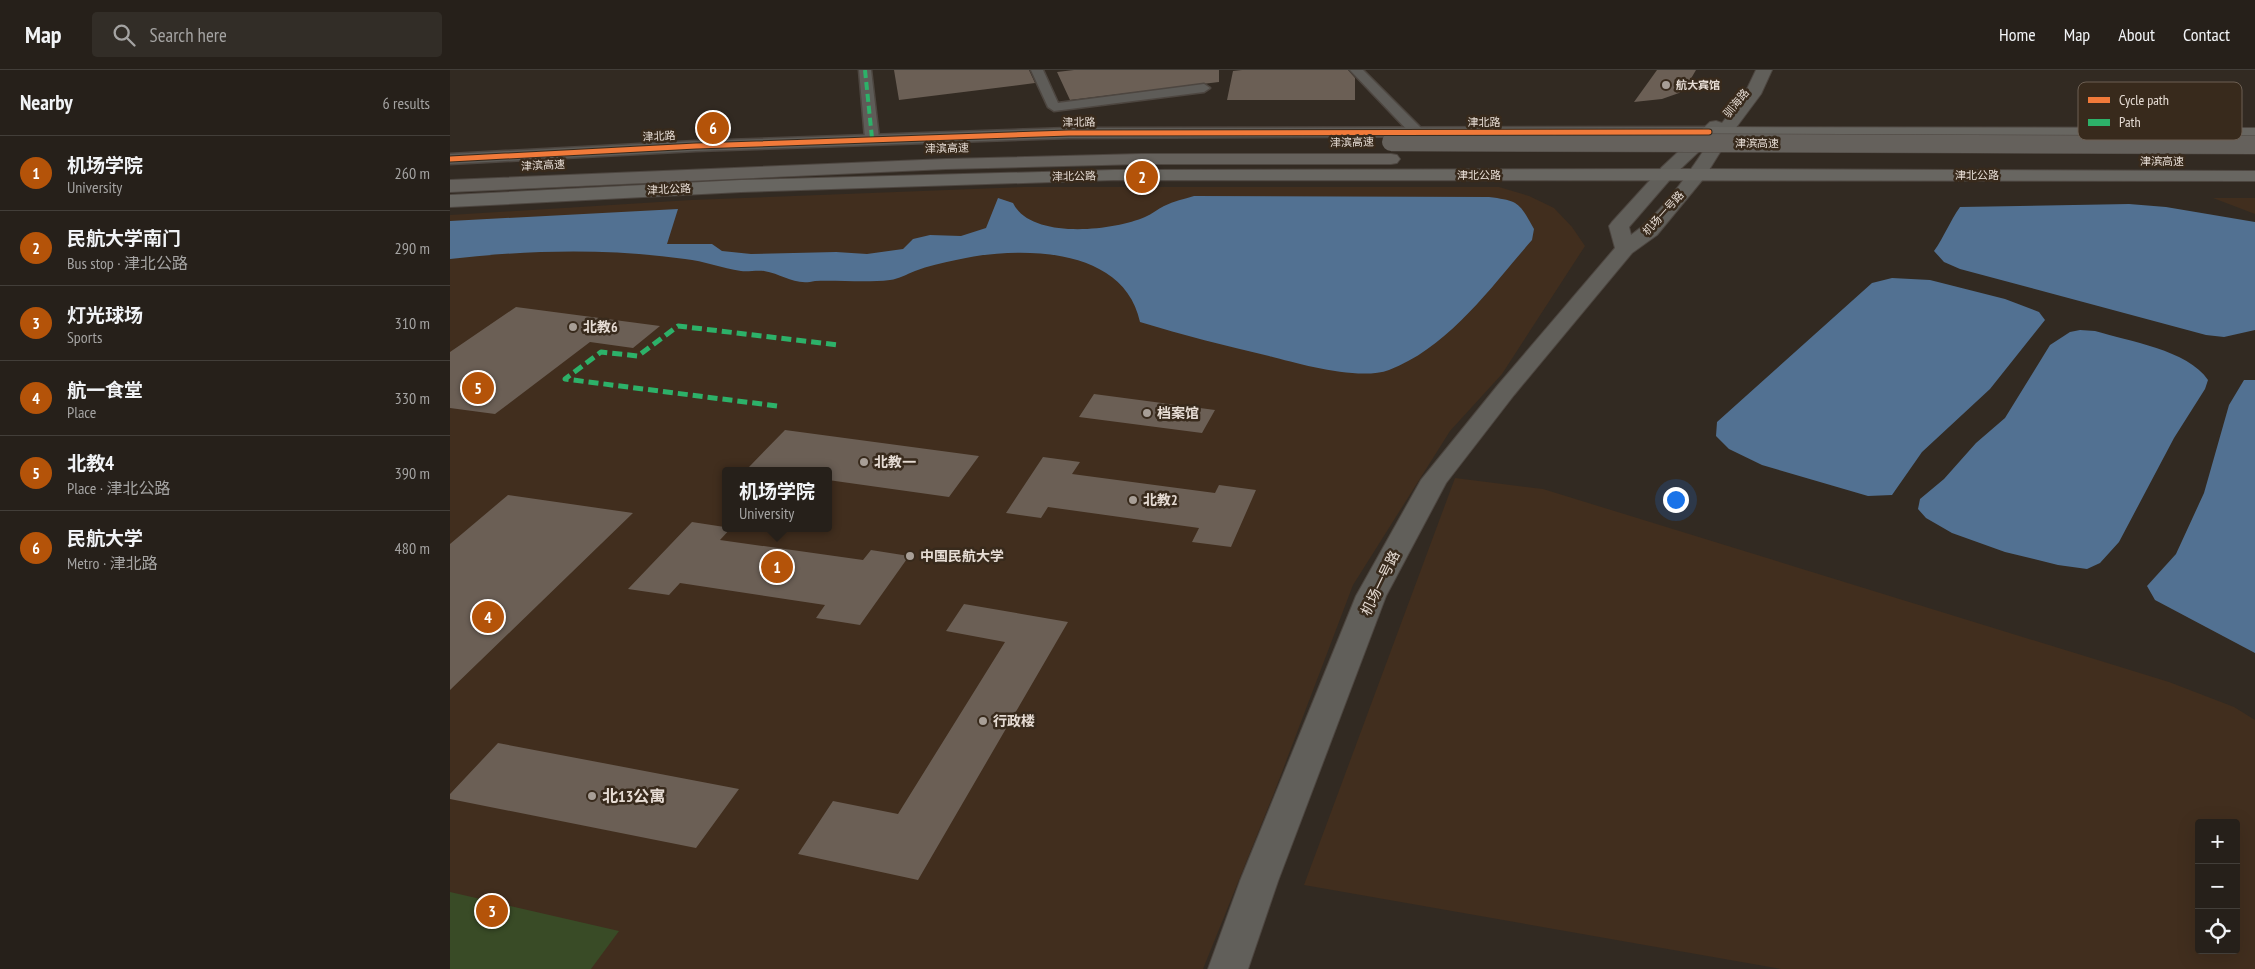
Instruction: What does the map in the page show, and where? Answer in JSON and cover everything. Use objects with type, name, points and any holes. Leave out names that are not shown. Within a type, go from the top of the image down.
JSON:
[{"type":"highway","name":"津滨高速","points":[[450,186],[946,164],[1391,150],[2255,145]]},
{"type":"highway","name":"津滨高速","points":[[450,170],[919,148],[1391,150],[2255,162]]},
{"type":"main road","name":"驯海路","points":[[1717,132],[1730,112],[1747,93],[1758,70]]},
{"type":"main road","name":"驯海路","points":[[1717,132],[1753,94],[1764,70]]},
{"type":"main road","points":[[1667,173],[1717,132],[2078,133]]},
{"type":"main road","points":[[1698,174],[1717,132]]},
{"type":"main road","points":[[2242,134],[2255,134]]},
{"type":"main road","name":"津北公路","points":[[450,197],[744,182],[1080,172],[2255,176]]},
{"type":"main road","name":"津北公路","points":[[450,201],[683,188],[977,177],[1143,174],[1667,173]]},
{"type":"main road","name":"机场一号路","points":[[1625,249],[1619,226],[1667,173]]},
{"type":"main road","name":"机场一号路","points":[[1228,969],[1259,881],[1371,596],[1434,480],[1506,390],[1625,249],[1650,231],[1698,174]]},
{"type":"street","points":[[865,70],[872,138]]},
{"type":"street","points":[[1037,70],[1054,107],[1204,88]]},
{"type":"street","points":[[1356,70],[1418,133]]},
{"type":"street","name":"津北路","points":[[450,159],[872,138],[1078,133],[1717,132]]},
{"type":"shaded area","name":"中国民航大学","points":[[1024,187],[1499,187],[1529,196],[1554,208],[1572,227],[1585,246],[1502,374],[1450,431],[1353,585],[1274,793],[1203,969],[450,969],[450,215],[691,200]]},
{"type":"shaded area","points":[[2213,198],[2255,198],[2255,214]]},
{"type":"shaded area","points":[[1455,478],[1543,489],[2169,682],[2234,707],[2255,720],[2255,969],[1781,969],[1304,885]]},
{"type":"green space","points":[[450,892],[619,931],[591,969],[450,969]]},
{"type":"water","points":[[1194,196],[1489,197],[1517,204],[1525,213],[1534,229],[1532,240],[1485,296],[1450,331],[1431,347],[1411,360],[1389,370],[1362,374],[1313,367],[1140,322],[1130,297],[1113,278],[1091,265],[1065,257],[1036,253],[980,255],[930,266],[890,280],[808,282],[795,281],[771,272],[741,271],[692,260],[626,253],[538,252],[450,259],[450,221],[678,209],[667,244],[712,244],[722,251],[751,254],[836,252],[867,254],[903,249],[913,239],[930,235],[961,236],[986,228],[998,198],[1013,203],[1023,215],[1037,223],[1074,229],[1113,226],[1131,222],[1148,216],[1168,204]]},
{"type":"water","points":[[2129,204],[2166,207],[2255,222],[2255,330],[2224,337],[2206,335],[1960,269],[1944,262],[1934,251],[1960,207]]},
{"type":"water","points":[[1892,278],[1930,280],[2005,299],[2039,312],[2045,320],[1990,389],[1922,452],[1892,495],[1868,496],[1762,465],[1729,449],[1716,436],[1717,422],[1872,283]]},
{"type":"water","points":[[2080,330],[2095,331],[2172,354],[2187,361],[2208,380],[2205,389],[2174,438],[2119,542],[2100,563],[2087,569],[2058,565],[2005,552],[1952,533],[1926,518],[1918,509],[1920,499],[1944,479],[1976,443],[2005,418],[2050,345],[2070,332]]},
{"type":"water","points":[[2244,380],[2255,380],[2255,653],[2155,600],[2147,586],[2176,554],[2204,493],[2229,405]]},
{"type":"building","points":[[894,70],[1029,70],[1035,83],[899,100]]},
{"type":"building","points":[[1074,70],[1219,70],[1219,82],[1070,100],[1057,72]]},
{"type":"building","points":[[1348,70],[1355,78],[1355,100],[1227,100],[1233,71]]},
{"type":"building","name":"航大宾馆","points":[[1657,70],[1696,70],[1686,87],[1679,93],[1662,99],[1634,102]]},
{"type":"building","points":[[516,307],[660,326],[633,348],[590,342],[495,414],[450,408],[450,352]]},
{"type":"building","name":"档案馆","points":[[1094,394],[1215,410],[1202,433],[1079,417]]},
{"type":"building","name":"北教一","points":[[785,430],[979,456],[949,497],[832,481],[832,467],[749,467]]},
{"type":"building","name":"北教2","points":[[1043,457],[1080,462],[1072,474],[1215,493],[1219,485],[1256,490],[1231,547],[1192,542],[1199,528],[1048,507],[1041,518],[1006,513]]},
{"type":"building","points":[[508,495],[633,513],[450,690],[450,544]]},
{"type":"building","points":[[692,522],[722,527],[722,532],[727,532],[720,540],[863,560],[871,550],[909,556],[860,625],[816,618],[825,605],[680,583],[669,595],[628,589]]},
{"type":"building","name":"行政楼","points":[[964,604],[1068,622],[918,880],[798,854],[833,801],[898,814],[1005,642],[946,631]]},
{"type":"building","name":"北13公寓","points":[[498,743],[739,789],[696,848],[450,799],[450,794]]},
{"type":"marked path","points":[[865,70],[872,138]]},
{"type":"marked path","points":[[777,406],[565,379],[601,352],[638,356],[678,326],[838,345]]},
{"type":"cycle path","points":[[450,159],[696,146],[1069,133],[1709,132]]},
{"type":"place","name":"航大宾馆","points":[[1666,85]]},
{"type":"place","name":"民航大学","points":[[713,128]]},
{"type":"place","name":"民航大学南门","points":[[1142,177]]},
{"type":"place","name":"北教6","points":[[573,327]]},
{"type":"place","name":"北教4","points":[[478,388]]},
{"type":"place","name":"档案馆","points":[[1147,413]]},
{"type":"place","name":"北教一","points":[[864,462]]},
{"type":"place","name":"北教2","points":[[1133,500]]},
{"type":"place","name":"中国民航大学","points":[[910,556]]},
{"type":"place","name":"机场学院","points":[[777,567]]},
{"type":"place","name":"航一食堂","points":[[488,617]]},
{"type":"place","name":"行政楼","points":[[983,721]]},
{"type":"place","name":"北13公寓","points":[[592,796]]},
{"type":"place","name":"灯光球场","points":[[492,911]]}]
